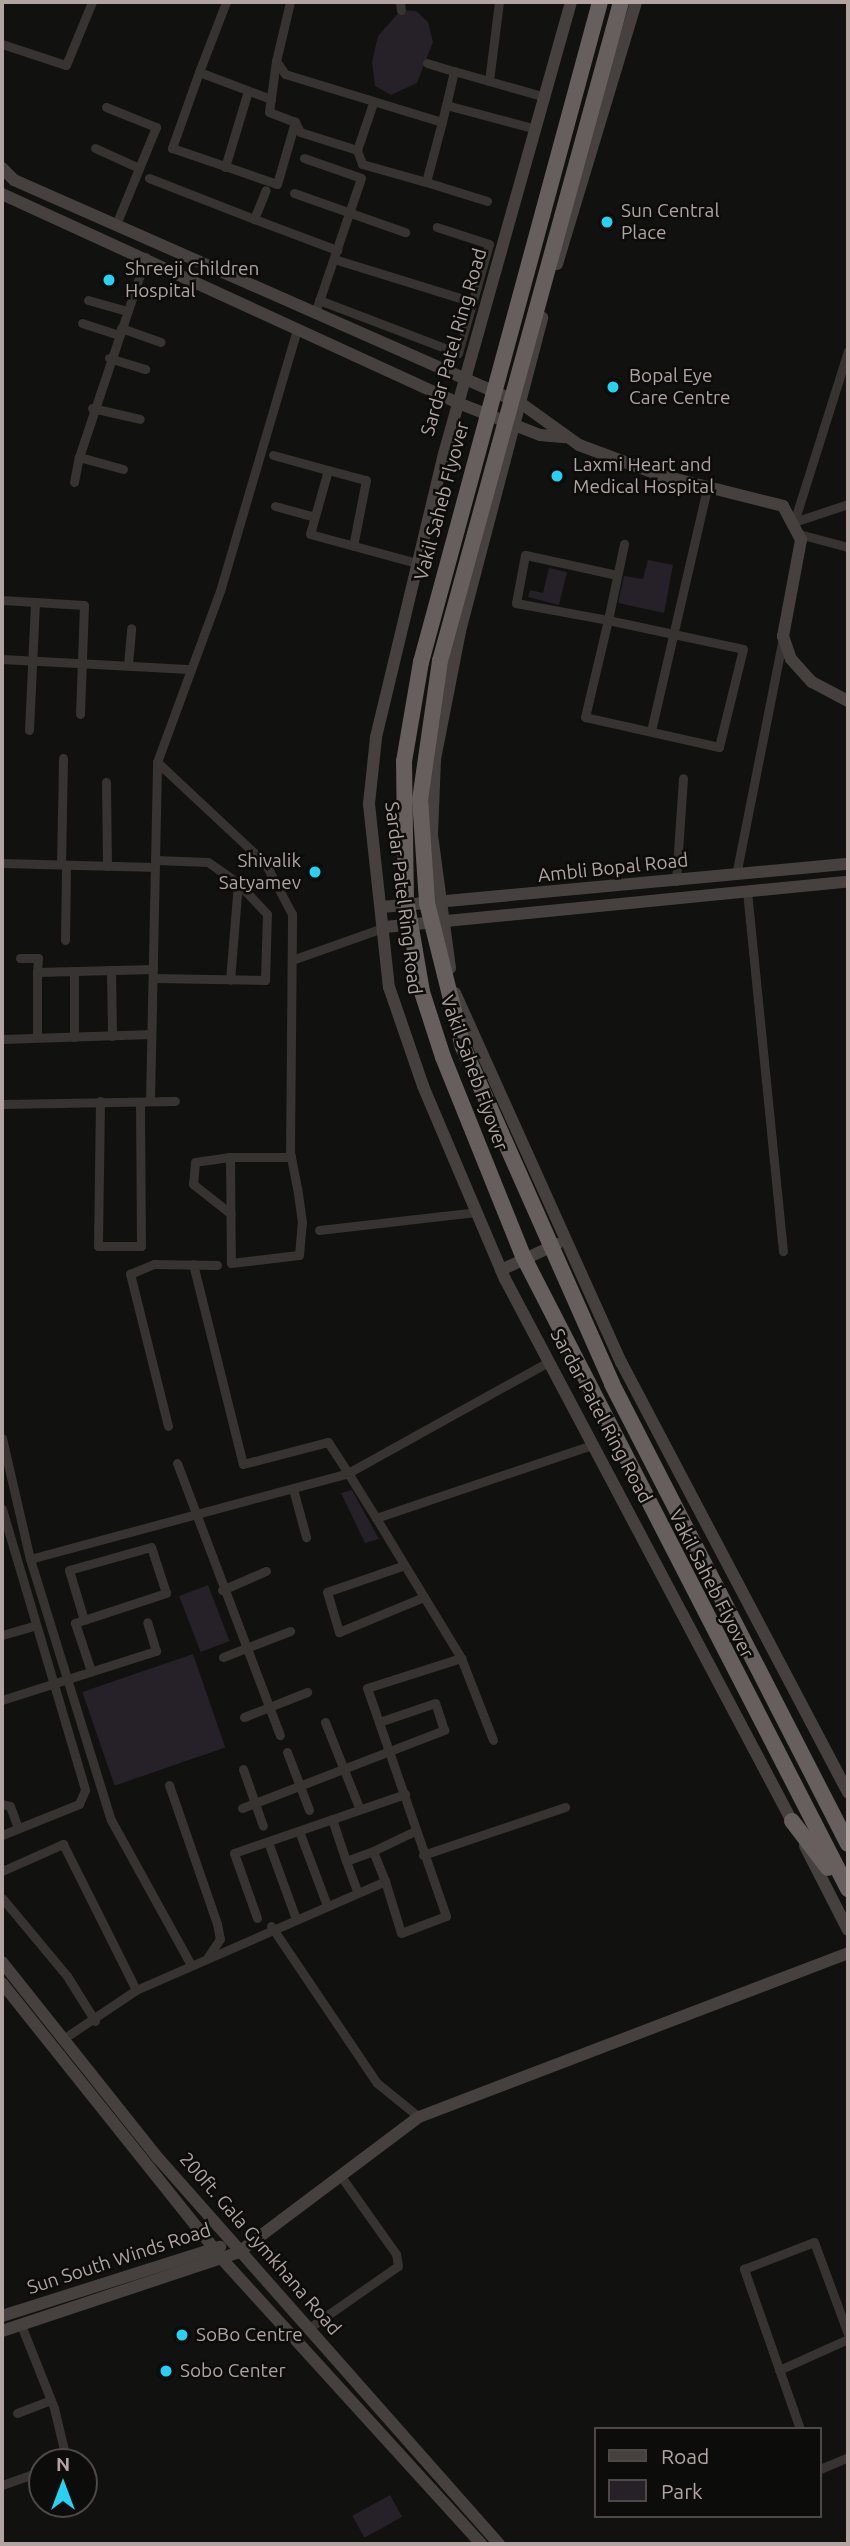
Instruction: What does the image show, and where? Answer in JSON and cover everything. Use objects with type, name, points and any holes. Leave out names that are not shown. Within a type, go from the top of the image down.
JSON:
[{"type":"highway","name":"Vakil Saheb Flyover","points":[[600,2],[421,662],[404,761],[406,899],[422,992],[443,1057],[523,1255],[781,1778]]},
{"type":"highway","name":"Vakil Saheb Flyover","points":[[621,2],[440,661],[420,799],[426,903],[445,993],[479,1083],[612,1384],[805,1761]]},
{"type":"highway","points":[[805,1761],[848,1844]]},
{"type":"highway","name":"Sardar Patel Ring Road","points":[[781,1778],[848,1892]]},
{"type":"highway","points":[[792,1821],[848,1892]]},
{"type":"street","points":[[2,44],[66,65],[92,2]]},
{"type":"street","points":[[226,2],[172,148],[277,184],[295,122]]},
{"type":"street","points":[[290,2],[276,61],[268,112],[295,122],[300,132],[357,150]]},
{"type":"street","points":[[489,81],[499,2]]},
{"type":"street","name":"Sardar Patel Ring Road","points":[[571,2],[464,380],[372,763],[370,825],[385,927],[389,987],[501,1270],[592,1445],[781,1778],[792,1821],[848,1930]]},
{"type":"street","points":[[516,425],[549,290],[636,2]]},
{"type":"street","points":[[276,61],[285,74],[442,122]]},
{"type":"street","points":[[427,63],[545,97]]},
{"type":"street","points":[[426,182],[454,71]]},
{"type":"street","points":[[199,72],[271,99]]},
{"type":"street","points":[[225,167],[248,91]]},
{"type":"street","points":[[373,103],[357,150],[362,164],[486,201]]},
{"type":"street","points":[[446,105],[536,130]]},
{"type":"street","points":[[106,107],[156,127],[117,222]]},
{"type":"street","points":[[95,148],[139,168]]},
{"type":"street","points":[[304,158],[361,178],[315,313]]},
{"type":"street","points":[[2,169],[14,180],[117,222],[522,404],[565,437]]},
{"type":"street","points":[[149,178],[254,219],[335,255],[473,302]]},
{"type":"street","points":[[254,219],[266,190]]},
{"type":"street","points":[[294,193],[405,232]]},
{"type":"street","points":[[2,194],[146,257],[458,404],[516,425],[565,437],[707,488],[783,506],[797,528],[848,547]]},
{"type":"street","points":[[319,300],[458,353],[489,244],[437,227]]},
{"type":"street","points":[[74,482],[92,408],[146,257]]},
{"type":"street","points":[[89,300],[127,311]]},
{"type":"street","points":[[82,323],[161,342]]},
{"type":"street","points":[[100,1101],[98,1246],[141,1246],[145,1102],[152,1034],[157,761],[188,669],[220,592],[297,329]]},
{"type":"street","points":[[736,875],[783,636],[797,528],[848,351]]},
{"type":"street","points":[[109,358],[145,369]]},
{"type":"street","points":[[92,408],[140,419]]},
{"type":"street","name":"Sardar Patel Ring Road","points":[[516,425],[470,594],[435,759],[432,834],[453,988],[621,1362],[848,1793]]},
{"type":"street","points":[[273,455],[366,480],[353,546]]},
{"type":"street","points":[[79,457],[124,469]]},
{"type":"street","points":[[328,470],[310,534],[418,563]]},
{"type":"street","points":[[651,731],[707,488]]},
{"type":"street","points":[[797,528],[848,504]]},
{"type":"street","points":[[275,506],[315,517]]},
{"type":"street","points":[[617,575],[525,555],[516,603],[608,620],[743,649],[719,747],[584,716],[608,620],[624,544]]},
{"type":"street","points":[[2,600],[84,605],[80,714]]},
{"type":"street","points":[[29,730],[35,602]]},
{"type":"street","points":[[128,664],[131,628]]},
{"type":"street","points":[[783,636],[790,659],[812,682],[848,701]]},
{"type":"street","points":[[2,659],[81,661],[188,669]]},
{"type":"street","points":[[63,758],[65,940]]},
{"type":"street","points":[[157,761],[216,812],[281,884],[292,914],[291,1157],[302,1222],[299,1255],[231,1263],[230,1157]]},
{"type":"street","points":[[676,881],[682,778]]},
{"type":"street","points":[[106,782],[107,866]]},
{"type":"street","points":[[2,863],[107,866],[208,862],[238,883],[267,914],[265,980],[230,981],[111,970],[37,972]]},
{"type":"street","name":"Ambli Bopal Road","points":[[382,907],[441,904],[848,864]]},
{"type":"street","name":"Ambli Bopal Road","points":[[385,927],[848,882]]},
{"type":"street","points":[[230,981],[238,883]]},
{"type":"street","points":[[747,891],[783,1251]]},
{"type":"street","points":[[292,960],[385,927]]},
{"type":"street","points":[[20,958],[38,958],[37,1037]]},
{"type":"street","points":[[111,970],[112,1036]]},
{"type":"street","points":[[74,971],[74,1037]]},
{"type":"street","points":[[2,1039],[152,1034]]},
{"type":"street","points":[[2,1104],[175,1101]]},
{"type":"street","points":[[230,1214],[193,1184],[195,1162],[230,1157],[291,1157]]},
{"type":"street","points":[[319,1230],[476,1212]]},
{"type":"street","points":[[501,1270],[567,1240]]},
{"type":"street","points":[[168,1426],[130,1274],[154,1264],[217,1265]]},
{"type":"street","points":[[193,1264],[243,1464],[328,1442],[461,1658],[493,1740]]},
{"type":"street","points":[[30,1559],[193,1518],[348,1473],[548,1362]]},
{"type":"street","points":[[2,1438],[30,1559],[111,1820],[191,1965]]},
{"type":"street","points":[[376,1518],[592,1445]]},
{"type":"street","points":[[177,1463],[193,1518],[280,1735]]},
{"type":"street","points":[[293,1489],[306,1537]]},
{"type":"street","points":[[2,1509],[84,1799],[2,1835]]},
{"type":"street","points":[[84,1620],[69,1570],[151,1546],[166,1593],[75,1623],[90,1671]]},
{"type":"street","points":[[402,1566],[327,1592],[339,1632],[424,1597]]},
{"type":"street","points":[[222,1590],[267,1571]]},
{"type":"street","points":[[2,1700],[156,1651],[147,1622]]},
{"type":"street","points":[[2,1635],[36,1625]]},
{"type":"street","points":[[223,1657],[290,1631]]},
{"type":"street","points":[[373,1851],[401,1933],[446,1916],[367,1688],[461,1658]]},
{"type":"street","points":[[244,1717],[307,1692]]},
{"type":"street","points":[[242,1808],[444,1730],[435,1703],[379,1722]]},
{"type":"street","points":[[325,1721],[358,1805]]},
{"type":"street","points":[[287,1752],[309,1810]]},
{"type":"street","points":[[805,1761],[828,1757]]},
{"type":"street","points":[[243,1769],[263,1826]]},
{"type":"street","points":[[169,1785],[217,1924],[220,1940],[207,1958]]},
{"type":"street","points":[[257,1918],[234,1853],[404,1794]]},
{"type":"street","points":[[2,1804],[10,1806],[18,1828]]},
{"type":"street","points":[[423,1856],[565,1807]]},
{"type":"street","points":[[332,1819],[357,1891]]},
{"type":"street","points":[[299,1831],[326,1903]]},
{"type":"street","points":[[346,1861],[415,1831]]},
{"type":"street","points":[[268,1842],[295,1916]]},
{"type":"street","points":[[2,1871],[63,1844],[136,1990]]},
{"type":"street","points":[[62,2039],[95,2021],[136,1990],[271,1926],[384,1881]]},
{"type":"street","points":[[2,1898],[67,1976],[95,2021]]},
{"type":"street","points":[[271,1926],[377,2083],[419,2117]]},
{"type":"street","points":[[309,2328],[398,2266],[396,2254],[340,2175],[419,2117],[848,1953]]},
{"type":"street","name":"200ft. Gala Gymkhana Road","points":[[2,1962],[62,2039],[235,2248],[499,2544]]},
{"type":"street","points":[[2,1983],[218,2254],[481,2544]]},
{"type":"street","name":"Sun South Winds Road","points":[[2,2316],[235,2248],[340,2175]]},
{"type":"street","points":[[779,2370],[848,2337],[814,2242],[744,2269],[779,2370],[799,2427]]},
{"type":"street","points":[[2,2331],[218,2254]]},
{"type":"street","points":[[21,2325],[51,2400],[63,2448]]},
{"type":"street","points":[[17,2413],[51,2400]]},
{"type":"street","points":[[822,2468],[848,2457]]},
{"type":"street","points":[[2,2485],[28,2476]]},
{"type":"green space","points":[[401,10],[416,11],[428,22],[433,42],[417,83],[391,95],[375,86],[372,62],[378,36]]},
{"type":"green space","points":[[648,560],[673,565],[664,613],[618,603],[624,576],[643,579]]},
{"type":"green space","points":[[549,568],[567,572],[559,605],[528,597],[530,590],[543,593]]},
{"type":"green space","points":[[352,1490],[379,1539],[365,1543],[341,1493]]},
{"type":"green space","points":[[208,1585],[230,1641],[201,1652],[179,1596]]},
{"type":"green space","points":[[193,1654],[225,1748],[115,1786],[82,1692]]},
{"type":"green space","points":[[390,2495],[402,2517],[365,2538],[352,2516]]},
{"type":"place","name":"Sun Central Place","points":[[607,222]]},
{"type":"place","name":"Shreeji Children Hospital","points":[[109,280]]},
{"type":"place","name":"Bopal Eye Care Centre","points":[[613,387]]},
{"type":"place","name":"Laxmi Heart and Medical Hospital","points":[[557,476]]},
{"type":"place","name":"Shivalik Satyamev","points":[[315,872]]},
{"type":"place","name":"SoBo Centre","points":[[182,2335]]},
{"type":"place","name":"Sobo Center","points":[[166,2371]]}]
